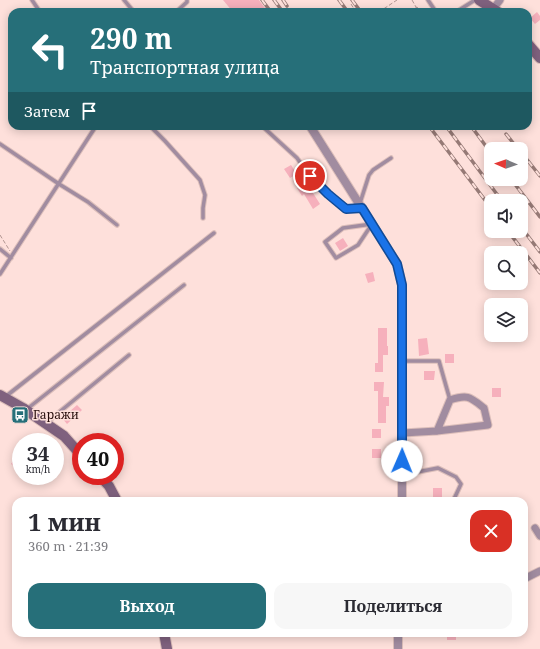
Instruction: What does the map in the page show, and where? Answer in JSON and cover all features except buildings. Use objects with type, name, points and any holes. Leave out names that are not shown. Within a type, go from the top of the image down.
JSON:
[{"type":"main road","points":[[479,0],[491,8]]},
{"type":"main road","points":[[532,49],[540,58]]},
{"type":"main road","points":[[2,396],[26,410],[64,436],[72,445]]},
{"type":"main road","points":[[108,485],[115,497]]},
{"type":"main road","points":[[165,637],[167,649]]},
{"type":"street","points":[[313,130],[397,264],[402,285],[402,497]]},
{"type":"street","points":[[403,433],[437,431],[488,425],[484,408],[470,398],[459,397],[450,400],[437,431]]},
{"type":"street","points":[[535,528],[540,536]]},
{"type":"street","points":[[528,577],[540,572]]},
{"type":"street","points":[[398,637],[398,649]]},
{"type":"lane","points":[[124,0],[131,8]]},
{"type":"lane","points":[[462,8],[475,0]]},
{"type":"lane","points":[[0,274],[93,130]]},
{"type":"lane","points":[[154,130],[200,180],[205,195],[203,218]]},
{"type":"lane","points":[[266,130],[297,158],[310,176],[328,194],[346,209],[361,206],[369,175],[373,170],[391,158]]},
{"type":"lane","points":[[0,144],[58,184],[88,202],[117,224]]},
{"type":"lane","points":[[372,224],[358,245],[336,258],[325,242],[343,228],[372,224]]},
{"type":"lane","points":[[2,396],[214,233]]},
{"type":"lane","points":[[0,249],[12,256]]},
{"type":"lane","points":[[26,410],[184,285]]},
{"type":"lane","points":[[45,423],[129,355]]},
{"type":"lane","points":[[403,361],[439,361],[450,400]]},
{"type":"lane","points":[[402,475],[438,468],[456,477],[461,484],[454,497]]},
{"type":"path","points":[[385,8],[397,0]]},
{"type":"path","points":[[412,0],[417,7]]},
{"type":"path","points":[[351,4],[354,8]]},
{"type":"path","points":[[0,235],[12,256]]},
{"type":"railway","points":[[262,0],[268,8]]},
{"type":"railway","points":[[274,0],[280,8]]},
{"type":"railway","points":[[283,0],[287,6]]},
{"type":"railway","points":[[339,0],[345,8]]},
{"type":"railway","points":[[352,0],[358,8]]},
{"type":"railway","points":[[432,130],[484,199]]},
{"type":"railway","points":[[449,130],[497,194]]},
{"type":"railway","points":[[474,130],[484,144]]},
{"type":"railway","points":[[506,134],[512,142]]},
{"type":"railway","points":[[528,161],[540,176]]},
{"type":"railway","points":[[516,186],[540,217]]},
{"type":"railway","points":[[528,236],[540,252]]},
{"type":"railway","points":[[513,238],[540,273]]},
{"type":"place","name":"Гаражи","points":[[20,415]]},
{"type":"route","points":[[310,176],[346,209],[362,208],[397,264],[402,285],[402,461]]}]
